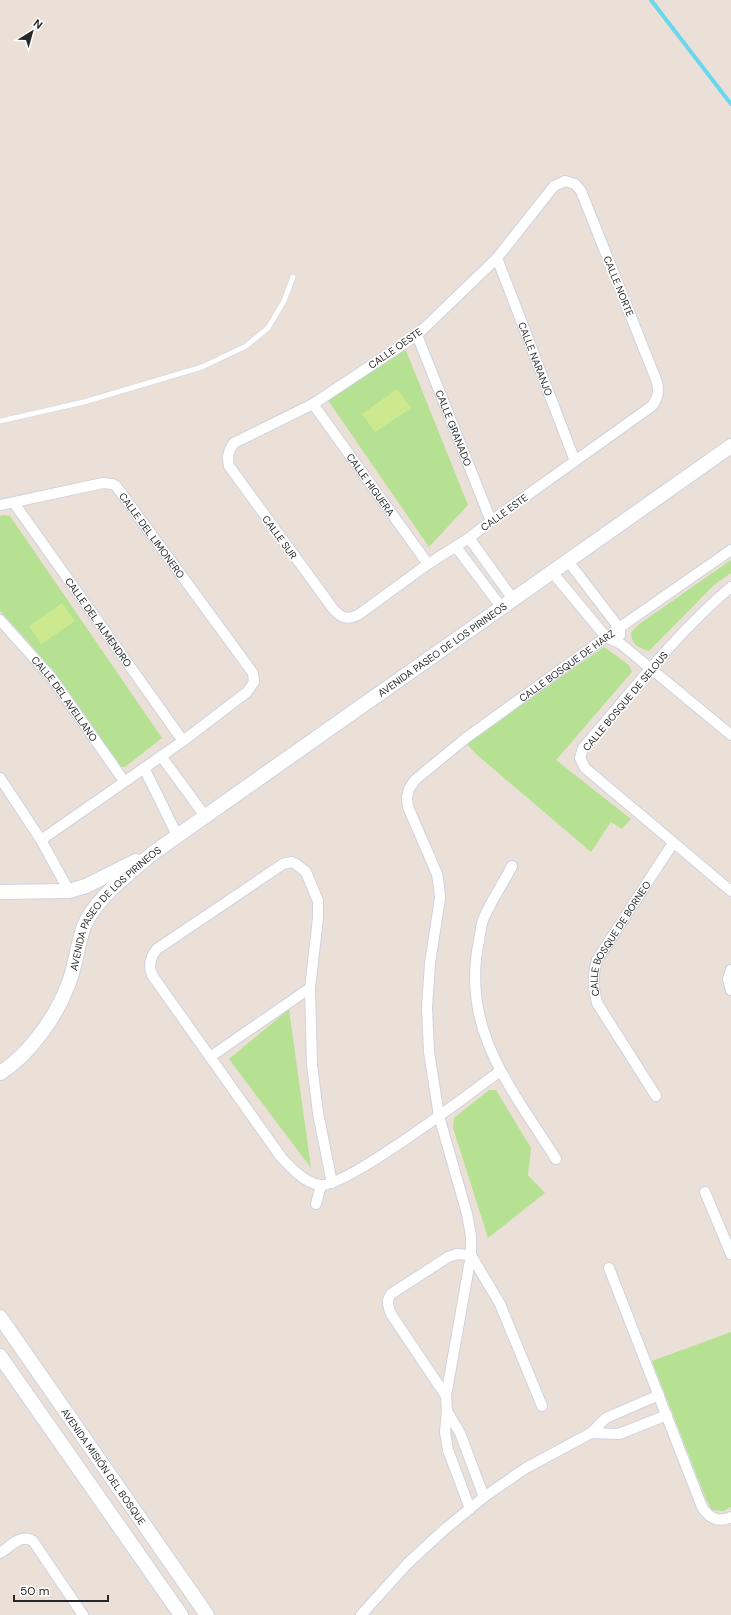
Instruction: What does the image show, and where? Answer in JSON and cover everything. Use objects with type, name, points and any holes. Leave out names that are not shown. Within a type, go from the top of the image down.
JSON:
[{"type":"street","name":"CALLE OESTE","points":[[229,450],[234,443],[313,404],[417,335],[497,258],[554,186],[564,181],[569,181]]},
{"type":"street","name":"CALLE NORTE","points":[[569,181],[576,184],[581,191],[657,382],[659,389],[658,397]]},
{"type":"street","name":"CALLE NARANJO","points":[[497,258],[576,460]]},
{"type":"street","name":"CALLE GRANADO","points":[[417,335],[490,521]]},
{"type":"street","name":"CALLE ESTE","points":[[345,618],[352,618],[358,615],[428,564],[469,538],[490,521],[652,406],[658,397]]},
{"type":"street","name":"CALLE HIGUERA","points":[[313,404],[428,564]]},
{"type":"street","name":"AVENIDA PASEO DE LOS PIRINEOS","points":[[0,1074],[25,1051],[56,1011],[68,984],[84,925],[100,901],[152,853],[731,446]]},
{"type":"street","name":"CALLE SUR","points":[[229,450],[227,458],[229,466],[334,610],[340,616],[345,618]]},
{"type":"street","name":"CALLE DEL LIMONERO","points":[[0,505],[103,483],[116,486],[254,673],[254,682],[248,692],[183,741]]},
{"type":"street","name":"CALLE DEL ALMENDRO","points":[[14,503],[183,741]]},
{"type":"street","points":[[469,538],[513,599]]},
{"type":"street","points":[[456,547],[502,608]]},
{"type":"street","name":"CALLE BOSQUE DE HARZ","points":[[439,1116],[429,1052],[427,1008],[430,964],[440,898],[439,886],[437,874],[408,807],[407,798],[409,790],[415,780],[466,738],[606,637],[731,550]]},
{"type":"street","points":[[568,561],[620,628],[621,644]]},
{"type":"street","points":[[552,572],[606,637],[621,644],[731,735]]},
{"type":"street","name":"CALLE BOSQUE DE SELOUS","points":[[731,587],[708,606],[693,622],[583,748],[580,758],[585,768],[731,891]]},
{"type":"street","name":"CALLE DEL AVELLANO","points":[[0,620],[51,678],[124,781]]},
{"type":"street","points":[[42,840],[183,741]]},
{"type":"street","points":[[161,756],[205,816]]},
{"type":"street","points":[[144,768],[178,835]]},
{"type":"street","points":[[0,778],[42,840],[69,891]]},
{"type":"street","name":"CALLE BOSQUE DE BORNEO","points":[[656,1096],[597,1003],[593,986],[593,973],[597,960],[673,843]]},
{"type":"street","name":"AVENIDA PASEO DE LOS PIRINEOS","points":[[0,892],[69,891],[86,886],[152,853]]},
{"type":"street","points":[[332,1183],[318,1112],[312,1066],[310,988],[318,918],[318,901],[306,872],[292,862],[283,864],[157,949],[151,957],[150,962],[152,976],[281,1157],[300,1175],[321,1185],[332,1183],[365,1165],[439,1116],[500,1070]]},
{"type":"street","points":[[512,866],[483,920],[476,952],[474,980],[478,1014],[482,1028],[500,1070],[556,1160]]},
{"type":"street","points":[[731,970],[728,979],[731,990]]},
{"type":"street","points":[[210,1057],[310,988]]},
{"type":"street","points":[[439,1116],[467,1214],[471,1236],[471,1255],[446,1396],[447,1411],[445,1432],[448,1450],[470,1509]]},
{"type":"street","points":[[316,1204],[321,1185]]},
{"type":"street","points":[[705,1192],[731,1254]]},
{"type":"street","points":[[446,1396],[391,1314],[388,1307],[388,1299],[391,1294],[448,1256],[457,1254],[471,1255]]},
{"type":"street","points":[[471,1255],[500,1304],[542,1406]]},
{"type":"street","points":[[609,1268],[705,1513],[713,1519],[718,1520],[731,1517]]},
{"type":"street","name":"AVENIDA MISIÓN DEL BOSQUE","points":[[0,1318],[207,1615]]},
{"type":"street","points":[[0,1356],[180,1615]]},
{"type":"street","points":[[361,1615],[408,1563],[445,1529],[484,1497],[526,1468],[591,1433],[606,1418],[659,1395]]},
{"type":"street","points":[[447,1411],[460,1433],[484,1497]]},
{"type":"street","points":[[591,1433],[619,1434],[667,1415]]},
{"type":"street","points":[[0,1553],[21,1539],[28,1538],[33,1541],[84,1615]]},
{"type":"lane","points":[[0,421],[84,402],[202,367],[246,346],[268,328],[284,301],[292,276]]},
{"type":"green space","points":[[403,343],[468,505],[429,547],[327,399]]},
{"type":"green space","points":[[397,389],[411,408],[375,432],[362,414]]},
{"type":"green space","points":[[0,516],[10,516],[162,738],[125,767],[118,767],[26,639],[0,611]]},
{"type":"green space","points":[[731,560],[731,573],[714,585],[649,651],[634,643],[631,632],[638,625]]},
{"type":"green space","points":[[62,603],[75,621],[41,644],[29,626]]},
{"type":"green space","points":[[604,647],[629,665],[632,672],[556,760],[631,819],[622,829],[611,822],[591,852],[476,754],[466,743]]},
{"type":"green space","points":[[289,1009],[311,1168],[229,1059]]},
{"type":"green space","points":[[489,1090],[496,1090],[531,1148],[528,1175],[545,1193],[488,1238],[453,1128],[454,1118]]},
{"type":"green space","points":[[731,1332],[731,1507],[723,1511],[712,1510],[706,1499],[652,1361]]},
{"type":"waterway","points":[[651,0],[731,104]]}]
